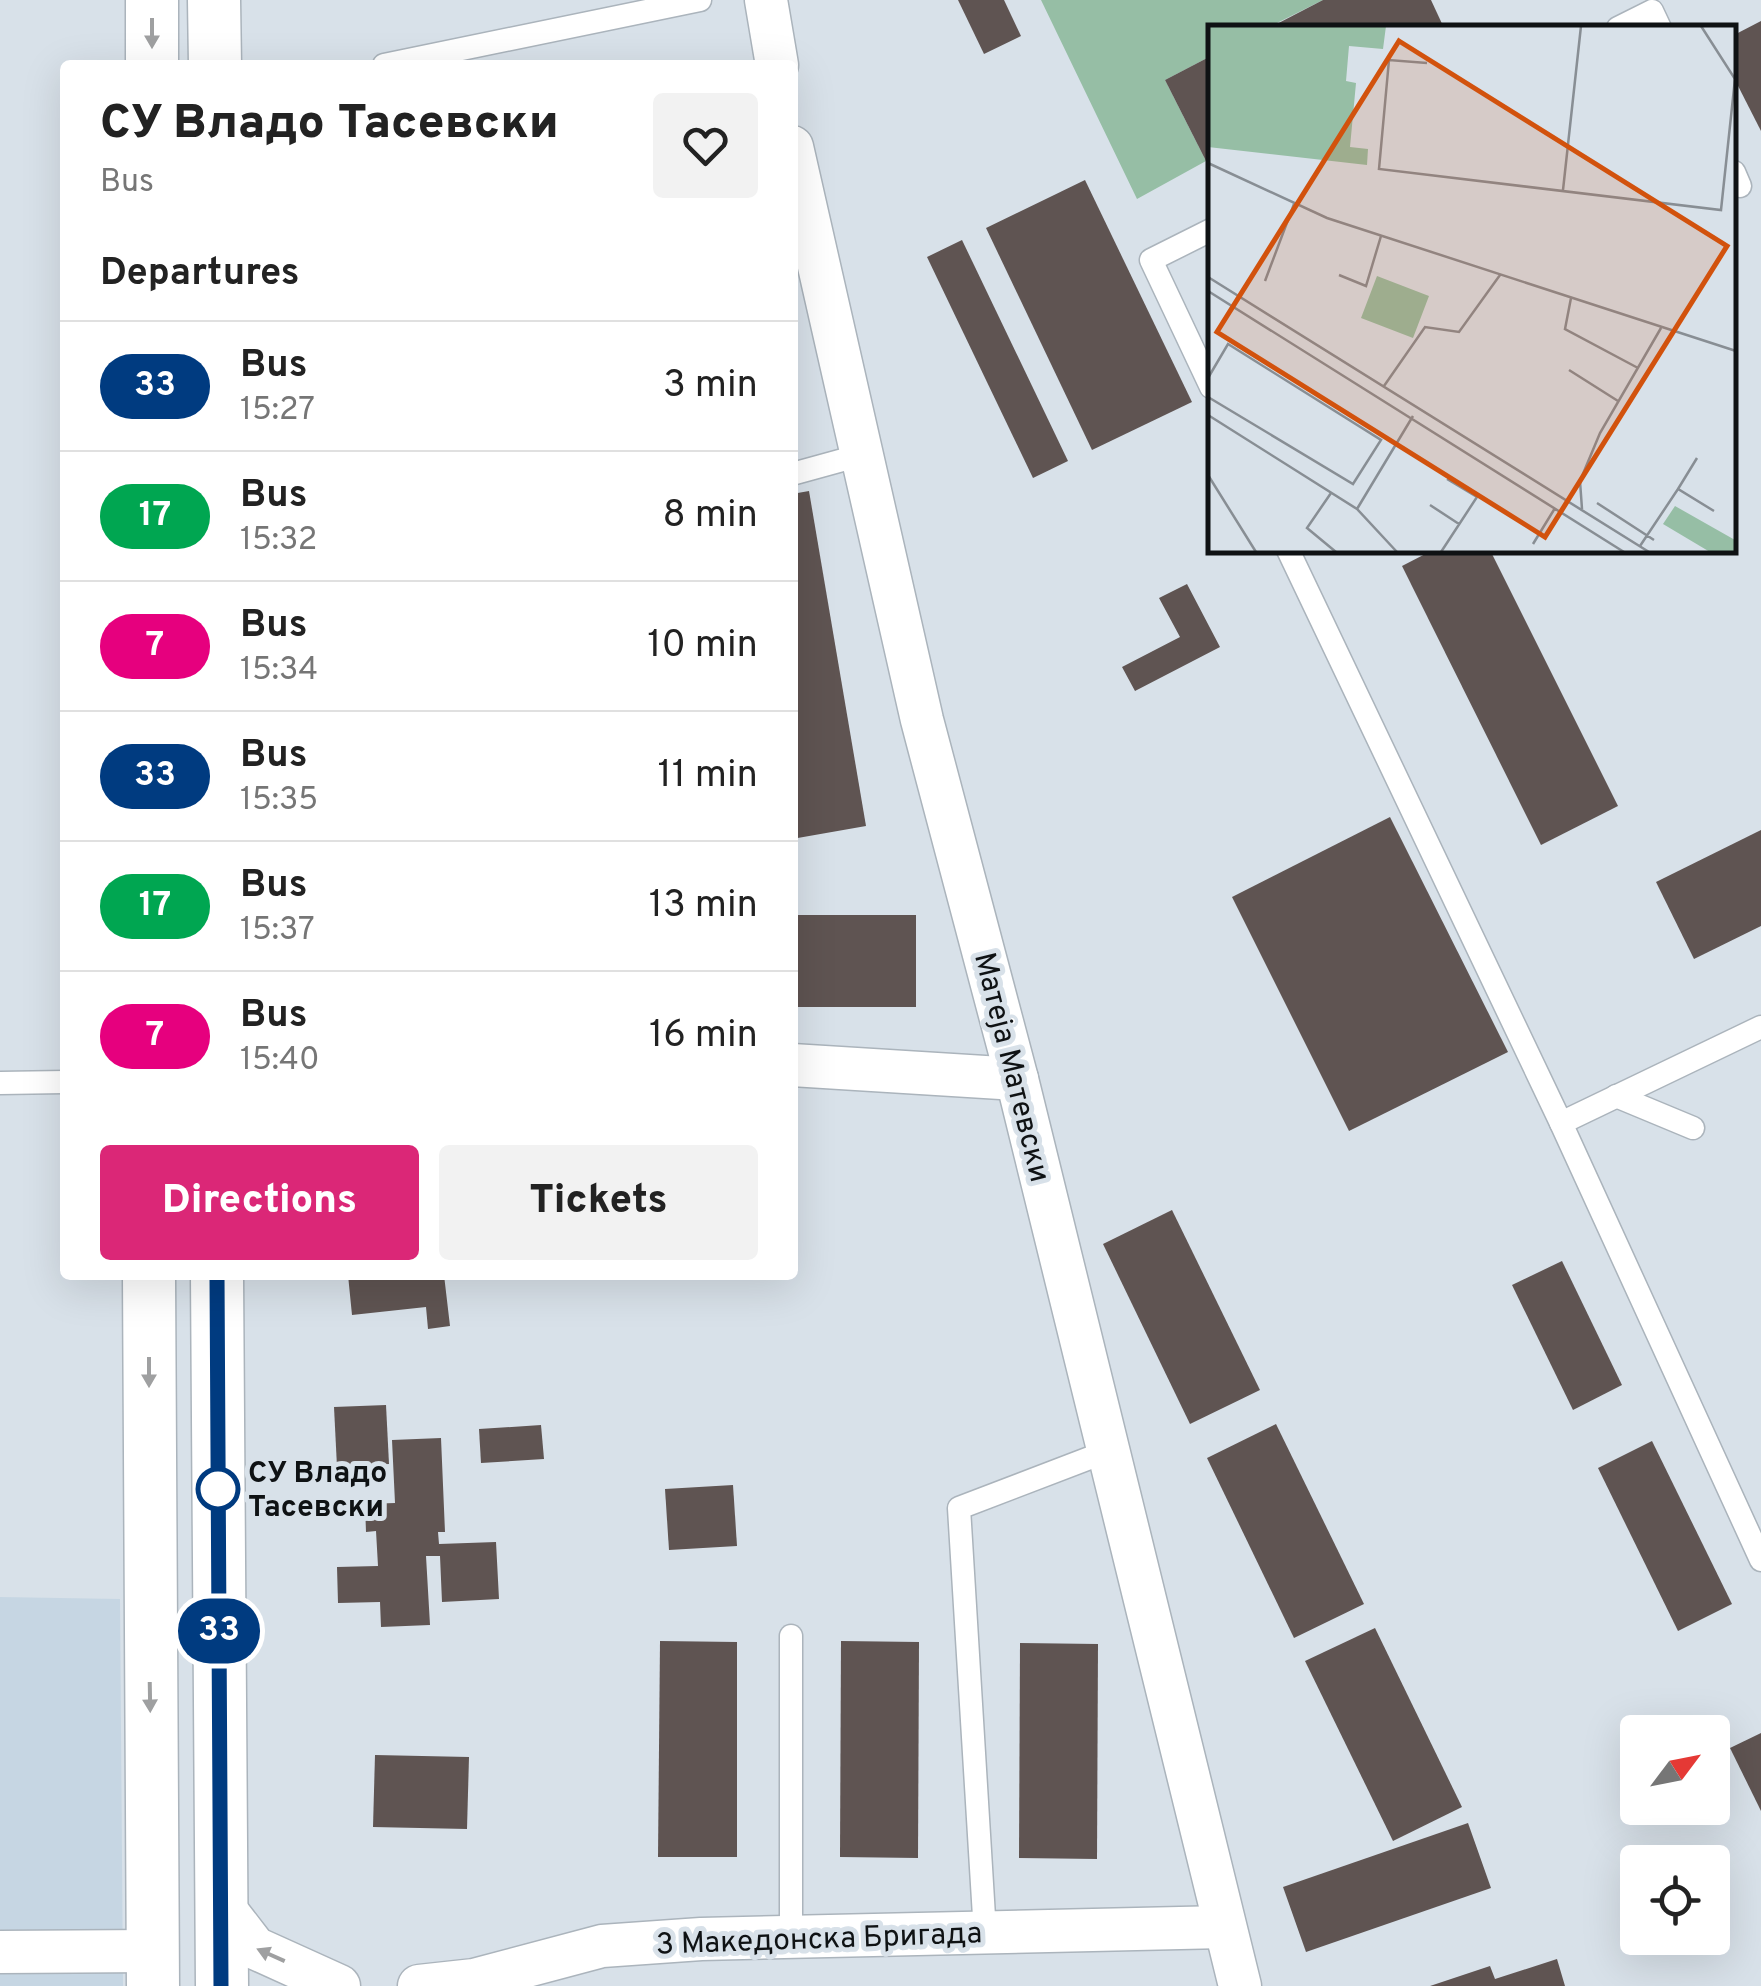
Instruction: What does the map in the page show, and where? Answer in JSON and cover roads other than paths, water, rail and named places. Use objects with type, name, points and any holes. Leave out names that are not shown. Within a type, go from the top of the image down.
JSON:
[{"type":"street","points":[[152,0],[152,60]]},
{"type":"street","points":[[214,0],[215,60]]},
{"type":"street","points":[[766,0],[776,60]]},
{"type":"street","name":"Матеја Матевски","points":[[798,174],[922,720],[1017,1079],[1240,1986]]},
{"type":"street","points":[[798,1065],[1017,1079]]},
{"type":"street","points":[[0,1952],[153,1968],[148,1280]]},
{"type":"street","points":[[217,1280],[222,1986]]},
{"type":"street","points":[[221,1904],[255,1948],[338,1986]]},
{"type":"street","name":"3 Македонска Бригада","points":[[419,1986],[474,1980],[602,1946],[791,1937],[1224,1927]]},
{"type":"lane","points":[[408,60],[700,0]]},
{"type":"lane","points":[[1624,25],[1652,11],[1659,25]]},
{"type":"lane","points":[[1208,232],[1151,260],[1208,381]]},
{"type":"lane","points":[[798,472],[862,455]]},
{"type":"lane","points":[[1289,552],[1561,1122],[1761,1560]]},
{"type":"lane","points":[[1561,1122],[1761,1026]]},
{"type":"lane","points":[[0,1083],[60,1082]]},
{"type":"lane","points":[[1616,1096],[1693,1128]]},
{"type":"lane","points":[[985,1933],[959,1508],[1108,1451]]},
{"type":"lane","points":[[790,1636],[791,1937]]},
{"type":"place","name":"СУ Владо Тасевски","points":[[218,1489]]}]
